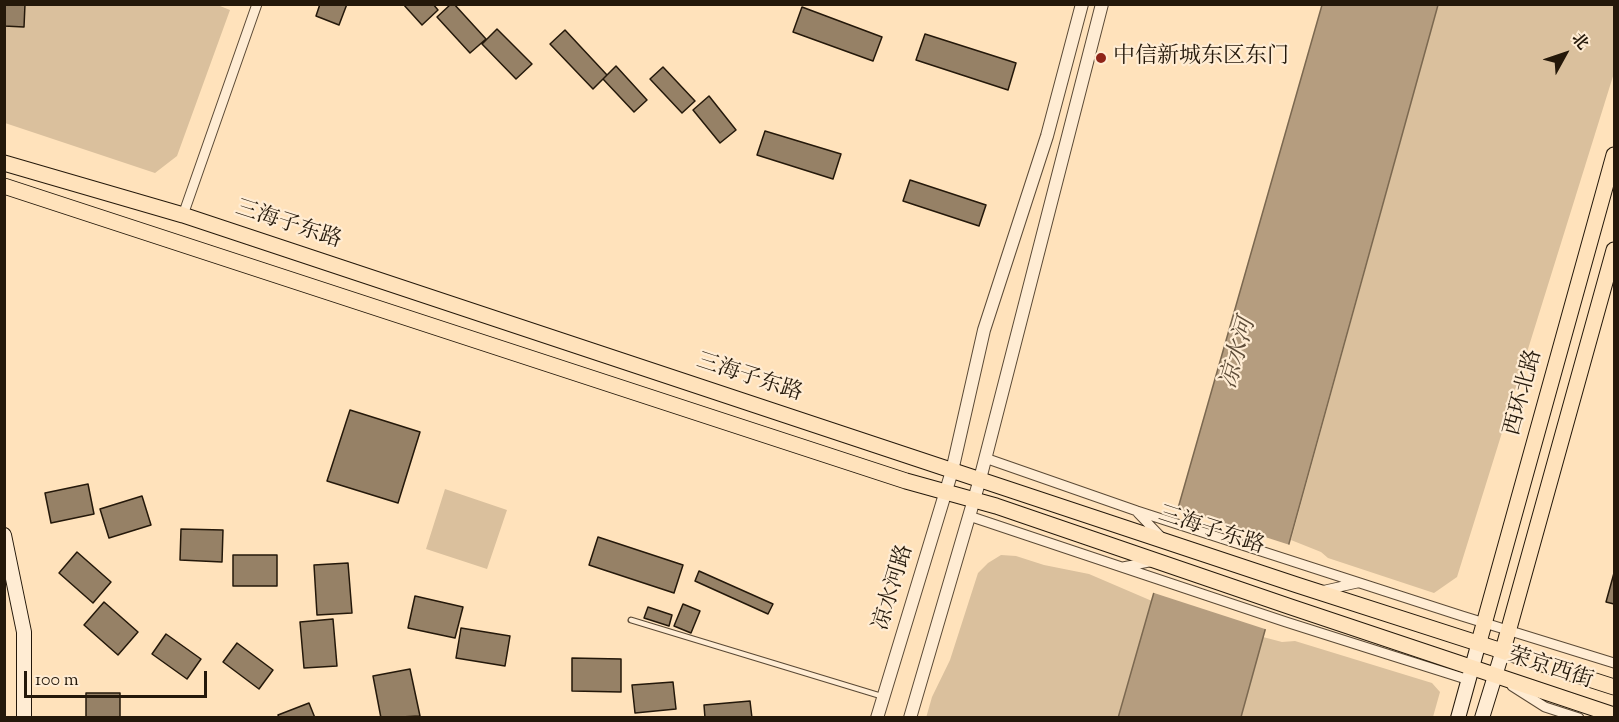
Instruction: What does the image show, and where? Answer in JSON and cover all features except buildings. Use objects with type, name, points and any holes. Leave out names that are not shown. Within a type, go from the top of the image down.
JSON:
[{"type":"main road","name":"西环北路","points":[[1479,642],[1614,155]]},
{"type":"main road","name":"三海子东路","points":[[4,163],[183,215],[952,471],[1146,523],[1164,540],[1479,642]]},
{"type":"main road","name":"三海子东路","points":[[4,186],[906,481],[974,500],[1129,564],[1156,561],[1288,615],[1347,626],[1471,674]]},
{"type":"main road","points":[[1482,717],[1503,651],[1614,250]]},
{"type":"main road","points":[[4,535],[24,632],[24,717]]},
{"type":"main road","points":[[1458,717],[1479,642]]},
{"type":"main road","name":"荣京西街","points":[[1479,642],[1614,687]]},
{"type":"main road","name":"荣京西街","points":[[1471,674],[1494,675],[1614,715]]},
{"type":"street","points":[[183,215],[258,4]]},
{"type":"street","name":"凉水河路","points":[[877,717],[946,492],[984,330],[1047,136],[1082,4]]},
{"type":"street","points":[[910,717],[980,479],[1102,4]]},
{"type":"street","points":[[985,458],[1137,511],[1146,523],[1304,565],[1614,663]]},
{"type":"street","points":[[969,516],[1288,615],[1309,629],[1471,674]]},
{"type":"street","points":[[1320,592],[1360,582]]},
{"type":"street","points":[[1309,629],[1347,626]]},
{"type":"street","points":[[1494,675],[1545,706],[1579,717]]},
{"type":"lane","points":[[631,620],[884,697]]},
{"type":"shaded area","points":[[215,4],[230,10],[177,156],[155,173],[5,123],[5,5]]},
{"type":"shaded area","points":[[1438,5],[1614,5],[1614,73],[1457,577],[1434,593],[1328,558],[1321,552],[1291,540]]},
{"type":"shaded area","points":[[445,489],[507,510],[487,569],[426,549]]},
{"type":"shaded area","points":[[1001,555],[1016,556],[1044,565],[1089,574],[1152,601],[1118,717],[926,718],[932,697],[950,660],[978,573]]},
{"type":"shaded area","points":[[1263,637],[1282,642],[1295,641],[1432,683],[1440,692],[1433,717],[1241,718]]},
{"type":"water","name":"凉水河","points":[[1322,5],[1438,5],[1241,717],[1118,718]]},
{"type":"pier","points":[[1175,508],[1293,546],[1268,630],[1151,592]]},
{"type":"place","name":"中信新城东区东门","points":[[1101,58]]}]
